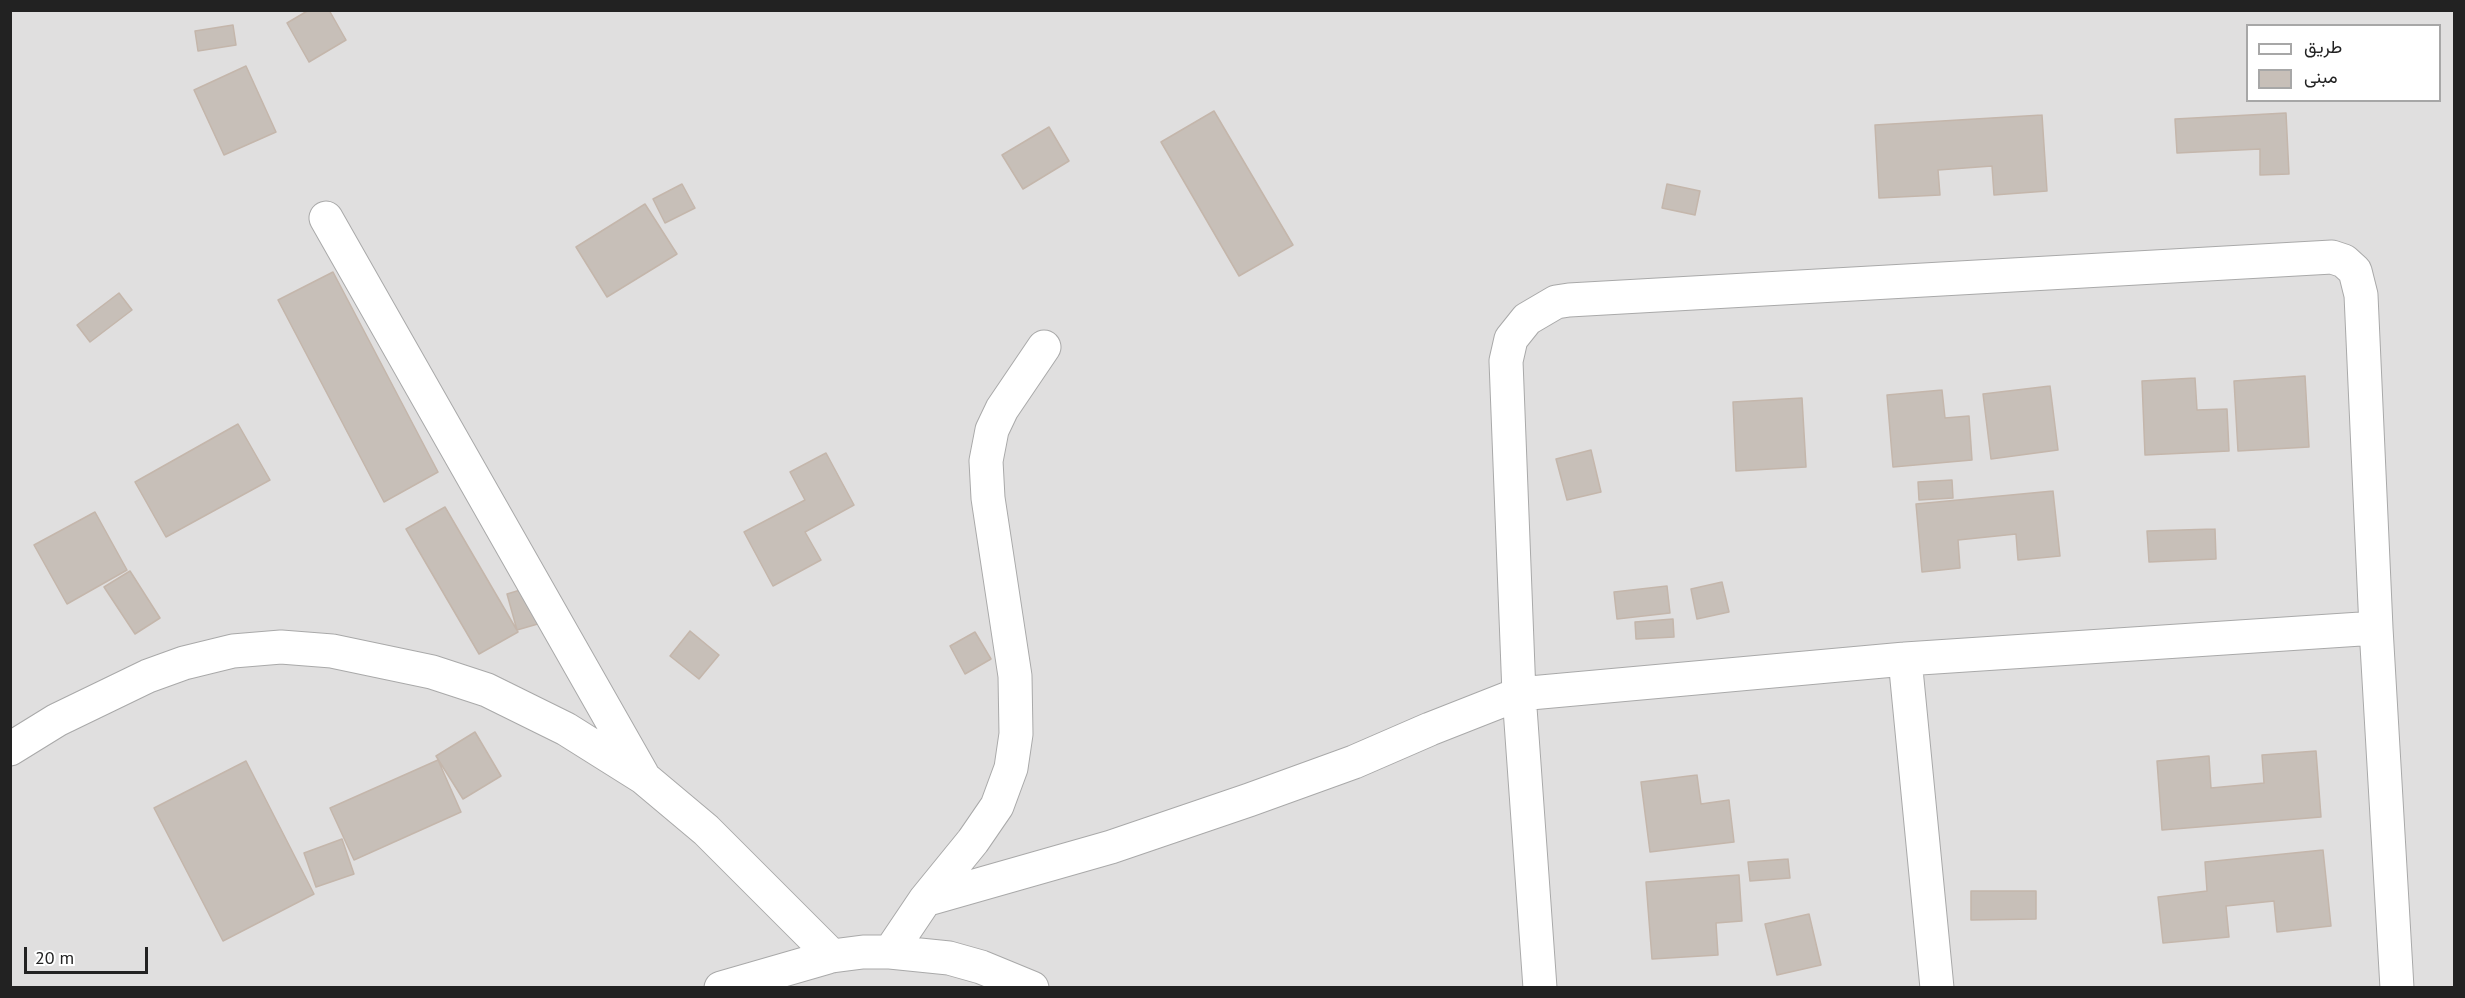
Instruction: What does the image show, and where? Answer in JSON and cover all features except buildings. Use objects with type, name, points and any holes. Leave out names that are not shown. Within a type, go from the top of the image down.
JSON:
[{"type":"street","points":[[326,218],[644,778]]},
{"type":"street","points":[[1540,987],[1519,694],[1506,361],[1511,339],[1527,319],[1556,302],[1569,300],[2332,257],[2344,261],[2355,272],[2361,295],[2376,628],[2397,987]]},
{"type":"street","points":[[891,952],[926,900],[973,841],[997,806],[1011,768],[1016,734],[1015,676],[988,498],[986,461],[992,430],[1002,408],[1044,347]]},
{"type":"street","points":[[926,900],[1111,847],[1249,800],[1354,762],[1519,694],[1905,659],[2376,628]]},
{"type":"street","points":[[10,749],[57,720],[148,676],[184,663],[233,651],[281,647],[332,651],[432,672],[487,690],[566,729],[644,778],[706,830],[832,956]]},
{"type":"street","points":[[1905,659],[1937,987]]},
{"type":"street","points":[[721,987],[832,956],[863,952],[891,952],[949,958],[981,967],[1032,987]]},
{"type":"shaded area","points":[[11,11],[2454,11],[2454,987],[11,987]]}]
